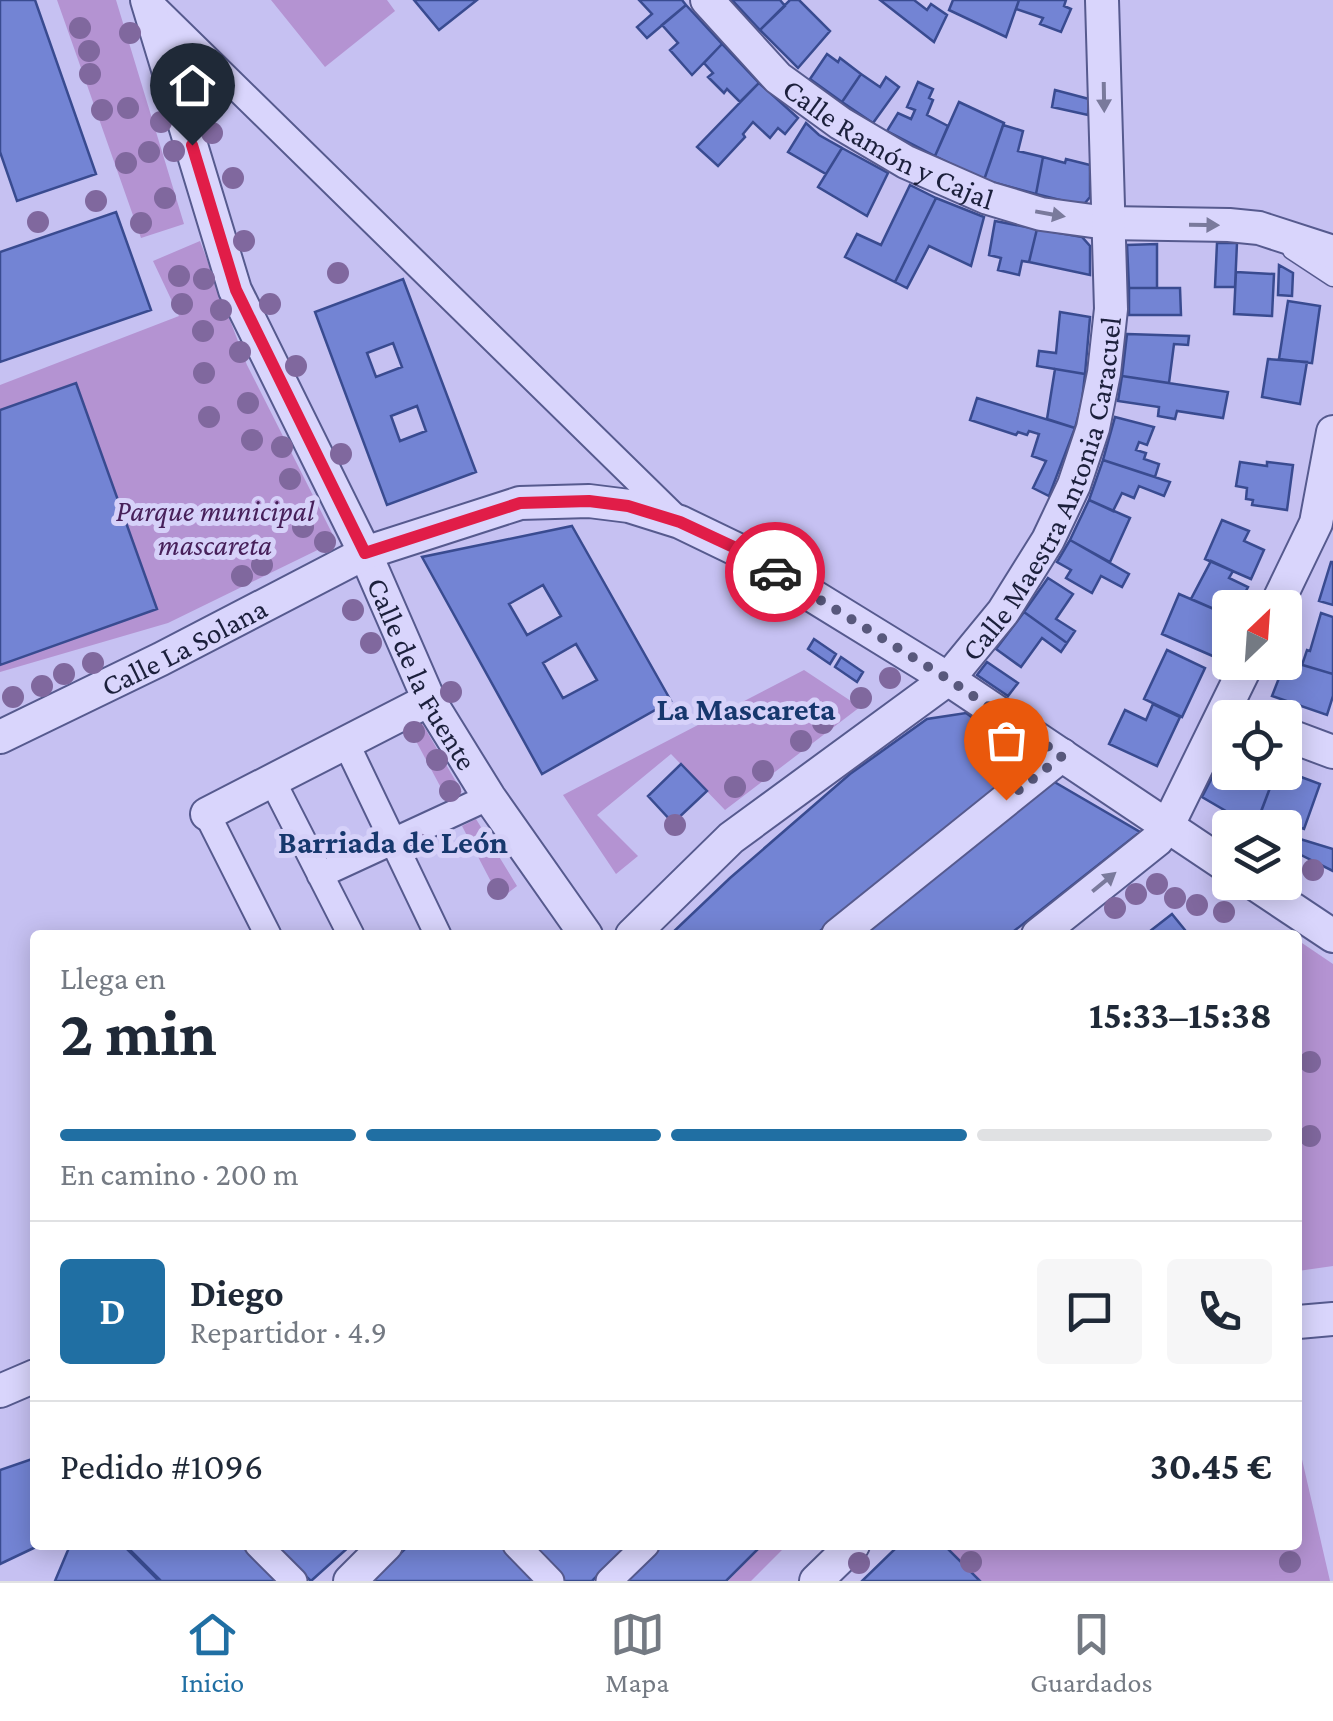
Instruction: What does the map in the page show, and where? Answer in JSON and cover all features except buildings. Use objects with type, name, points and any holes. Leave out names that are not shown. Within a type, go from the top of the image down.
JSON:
[{"type":"street","points":[[148,0],[680,522]]},
{"type":"street","name":"Calle de la Fuente","points":[[148,0],[236,290],[365,553],[428,700],[489,797],[582,930]]},
{"type":"street","name":"Calle Ramón y Cajal","points":[[707,0],[778,78],[840,123],[906,162],[988,198],[1041,214],[1107,223],[1260,228],[1333,252]]},
{"type":"street","name":"Calle Maestra Antonia Caracuel","points":[[637,930],[731,838],[948,679],[1003,612],[1048,540],[1079,471],[1093,428],[1111,309],[1102,0]]},
{"type":"street","points":[[1286,590],[1325,526],[1333,432]]},
{"type":"street","name":"Calle La Solana","points":[[0,737],[365,553],[520,503],[589,501],[628,506],[680,522],[740,550],[948,679],[1212,856]]},
{"type":"street","points":[[265,930],[207,814],[428,700]]},
{"type":"street","points":[[1302,740],[1333,752]]},
{"type":"street","points":[[346,743],[436,930]]},
{"type":"street","points":[[1044,930],[1156,840],[1212,748]]},
{"type":"street","points":[[844,930],[1062,756]]},
{"type":"street","points":[[272,780],[348,930]]},
{"type":"street","points":[[320,875],[489,797]]},
{"type":"street","points":[[1279,900],[1333,936]]},
{"type":"street","points":[[1302,1322],[1333,1319]]},
{"type":"street","points":[[0,1391],[30,1378]]},
{"type":"street","points":[[263,1550],[294,1581]]},
{"type":"street","points":[[350,1581],[381,1550]]},
{"type":"street","points":[[521,1550],[550,1581]]},
{"type":"street","points":[[609,1581],[641,1550]]},
{"type":"street","points":[[816,1581],[848,1550]]},
{"type":"lane","points":[[1260,228],[1333,277]]},
{"type":"green space","points":[[57,0],[116,0],[184,224],[141,238]]},
{"type":"green space","points":[[271,0],[387,0],[395,11],[325,67]]},
{"type":"green space","name":"Parque municipal mascareta","points":[[200,241],[247,365],[336,541],[168,623],[0,672],[0,385],[179,316],[153,261]]},
{"type":"green space","points":[[804,670],[860,707],[725,810],[671,754],[597,815],[638,856],[616,874],[563,795]]},
{"type":"green space","points":[[422,723],[462,792],[447,799],[409,728]]},
{"type":"green space","points":[[476,819],[517,886],[500,899],[462,826]]},
{"type":"green space","points":[[1302,943],[1333,964],[1333,1266],[1302,1270]]},
{"type":"green space","points":[[1302,1459],[1330,1581],[980,1581],[949,1550],[1302,1550]]},
{"type":"green space","points":[[758,1550],[782,1550],[751,1581],[728,1581]]},
{"type":"way so far","points":[[775,572],[948,679],[1062,756],[1006,800]]},
{"type":"district","name":"La Mascareta","points":[[746,709]]},
{"type":"district","name":"Barriada de León","points":[[393,842]]},
{"type":"route","points":[[192,145],[236,290],[365,553],[520,503],[589,501],[628,506],[680,522],[740,550],[775,572]]}]
